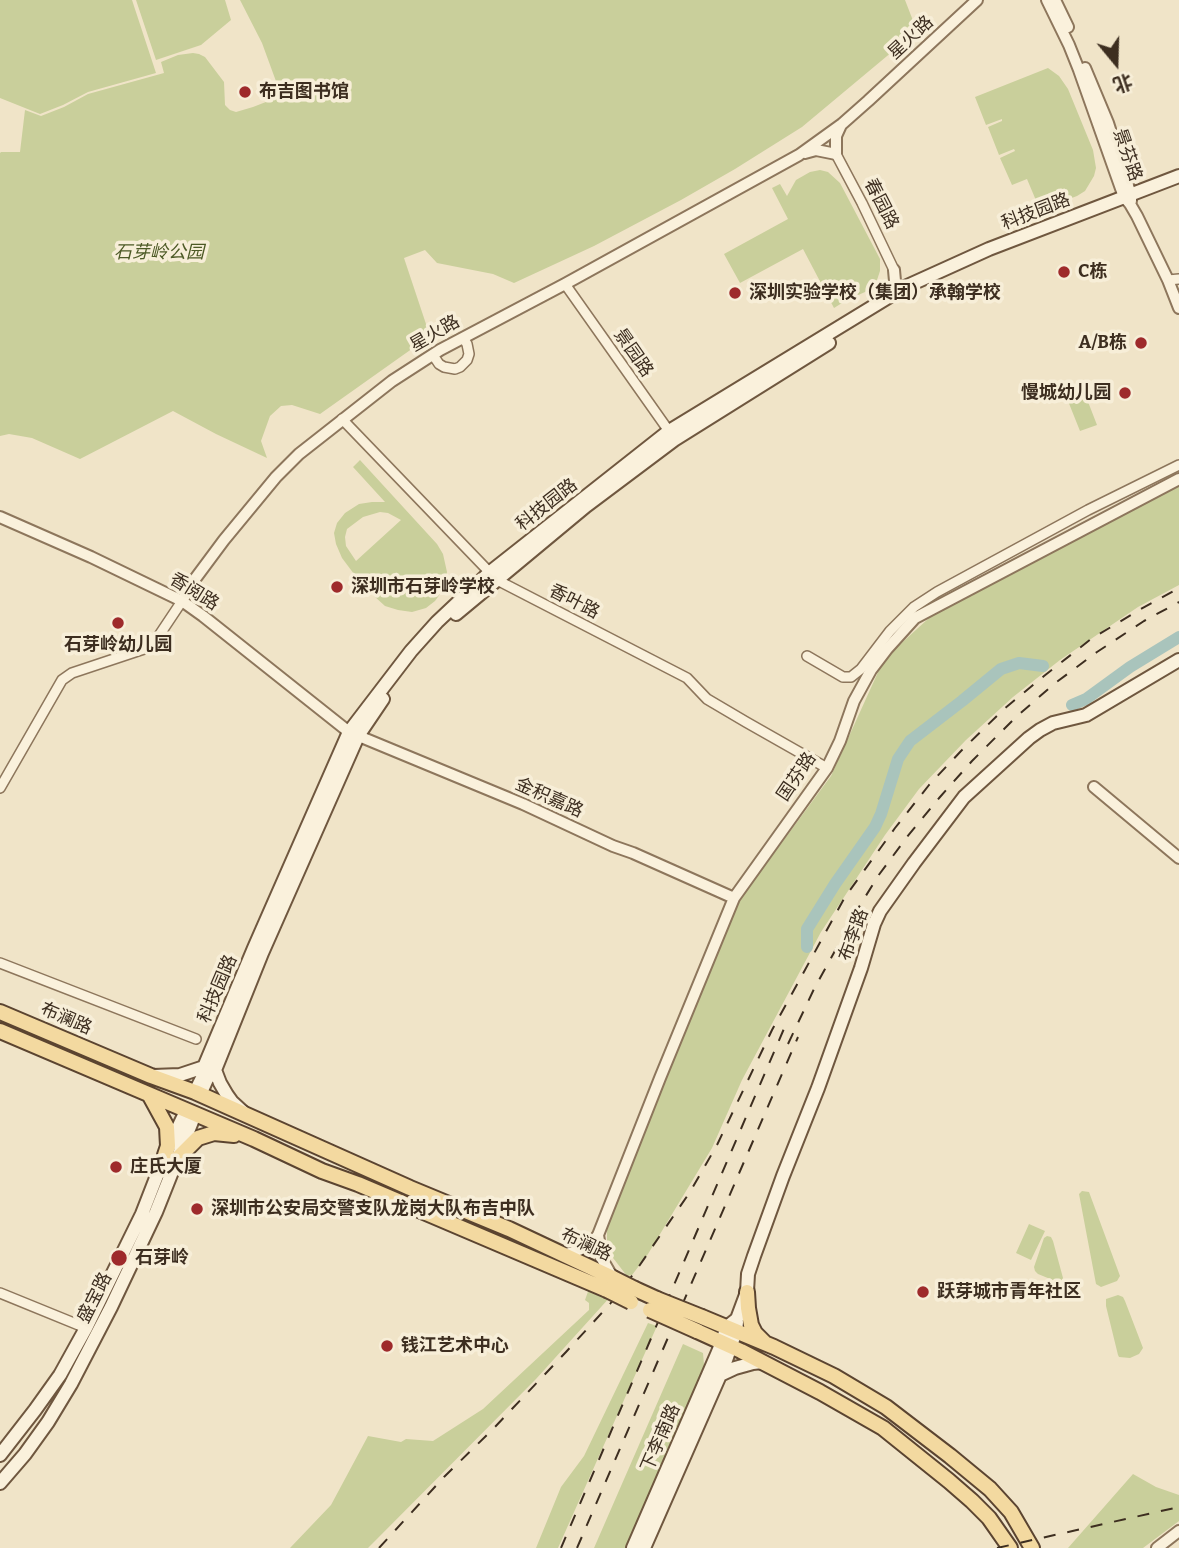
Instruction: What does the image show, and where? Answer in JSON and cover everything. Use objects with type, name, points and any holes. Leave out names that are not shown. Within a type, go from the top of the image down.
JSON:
[{"type":"main road","name":"科技园路","points":[[672,436],[907,294],[1179,176]]},
{"type":"main road","name":"科技园路","points":[[198,1093],[207,1079],[209,1068],[262,953],[353,734],[422,648],[493,577],[672,436],[916,281],[989,249],[1128,199],[1179,186]]},
{"type":"main road","name":"布李路","points":[[726,1344],[747,1292],[748,1273],[754,1256],[818,1088],[880,912],[964,797],[1029,738],[1053,723],[1086,715],[1179,660]]},
{"type":"main road","name":"布澜路","points":[[0,1012],[198,1093],[410,1188],[509,1229],[564,1255],[610,1284]]},
{"type":"main road","name":"布澜路","points":[[2,1033],[231,1129],[322,1171],[610,1284],[700,1324],[726,1344],[883,1428],[972,1501],[989,1518],[1010,1548]]},
{"type":"main road","points":[[151,1076],[180,1075],[209,1068],[244,1115],[231,1129]]},
{"type":"main road","points":[[150,1095],[167,1127],[168,1146],[172,1157],[206,1135],[223,1133],[254,1139]]},
{"type":"main road","name":"盛宝路","points":[[0,1483],[48,1422],[111,1307],[150,1224],[190,1113]]},
{"type":"main road","name":"盛宝路","points":[[0,1455],[60,1375],[172,1157]]},
{"type":"main road","points":[[747,1292],[751,1325],[765,1343]]},
{"type":"main road","name":"布澜路","points":[[700,1324],[733,1326],[834,1376],[887,1407],[990,1489],[1019,1524],[1032,1548]]},
{"type":"main road","name":"下李南路","points":[[644,1548],[720,1375],[726,1344]]},
{"type":"main road","name":"下李南路","points":[[633,1548],[726,1344]]},
{"type":"main road","points":[[720,1375],[735,1367],[763,1362]]},
{"type":"street","name":"星火路","points":[[0,788],[62,680],[72,673],[147,648],[156,640],[195,579],[276,477],[342,419],[392,381],[433,355],[799,155],[842,124],[977,0]]},
{"type":"street","name":"景芬路","points":[[1047,0],[1069,45],[1128,199],[1174,280],[1179,308]]},
{"type":"street","name":"景芬路","points":[[1055,0],[1076,43],[1108,123],[1128,199]]},
{"type":"street","points":[[799,155],[816,150],[836,154],[836,136],[842,124]]},
{"type":"street","name":"春园路","points":[[836,154],[894,270]]},
{"type":"street","points":[[894,270],[916,281]]},
{"type":"street","points":[[890,296],[895,281],[894,270]]},
{"type":"street","name":"景园路","points":[[565,284],[672,436]]},
{"type":"street","points":[[433,355],[444,367],[460,367],[469,354],[463,338]]},
{"type":"street","name":"香叶路","points":[[342,419],[493,577],[687,678],[707,699],[827,768]]},
{"type":"street","points":[[807,656],[843,677],[851,677],[914,607],[937,592],[1088,510],[1179,465]]},
{"type":"street","name":"国芬路","points":[[598,1235],[734,898],[827,768],[854,701],[871,670],[887,649],[915,618],[1179,479]]},
{"type":"street","name":"香阅路","points":[[0,517],[182,601],[353,734]]},
{"type":"street","name":"金积嘉路","points":[[353,734],[523,804],[734,898]]},
{"type":"street","points":[[1094,787],[1179,858]]},
{"type":"street","points":[[0,963],[196,1039]]},
{"type":"street","name":"科技园路","points":[[190,1113],[198,1093]]},
{"type":"street","points":[[564,1255],[592,1243],[598,1235]]},
{"type":"street","points":[[598,1235],[610,1284]]},
{"type":"street","points":[[0,1293],[86,1328]]},
{"type":"street","points":[[1157,1548],[1179,1531]]},
{"type":"green space","points":[[0,0],[132,0],[156,73],[88,92],[40,114],[0,98]]},
{"type":"green space","points":[[136,0],[225,0],[231,20],[201,45],[156,60]]},
{"type":"green space","name":"石芽岭公园","points":[[240,0],[905,0],[917,31],[802,127],[735,169],[594,246],[514,283],[493,274],[437,263],[425,250],[404,258],[430,336],[320,414],[292,405],[281,406],[270,416],[261,441],[267,458],[173,411],[80,459],[32,438],[9,434],[0,436],[0,153],[20,152],[25,110],[41,116],[88,94],[164,73],[161,62],[178,55],[193,53],[205,57],[224,82],[225,105],[230,110],[236,112],[271,100],[277,84],[262,43]]},
{"type":"green space","points":[[1048,68],[1059,76],[1068,89],[1093,150],[1096,168],[1085,191],[1040,210],[1027,179],[1012,185],[1000,158],[1015,151],[1014,149],[999,155],[988,127],[1002,119],[986,125],[975,97]]},
{"type":"green space","points":[[820,170],[828,172],[840,183],[880,259],[876,283],[856,296],[839,295],[842,303],[834,308],[803,249],[740,283],[724,254],[788,219],[772,188],[780,184],[787,196],[796,180]]},
{"type":"green space","points":[[1085,394],[1097,425],[1080,431],[1068,401]]},
{"type":"green space","points":[[360,460],[437,544],[443,554],[446,581],[435,601],[426,608],[412,612],[385,606],[363,586],[342,558],[334,533],[337,523],[345,513],[359,504],[385,502],[353,467]],"holes":[[[380,512],[401,520],[356,561],[346,546],[347,529],[363,517]]]},
{"type":"green space","points":[[1179,485],[1179,585],[1138,607],[1060,660],[1013,697],[966,740],[919,789],[821,932],[742,1080],[712,1148],[648,1254],[632,1275],[627,1276],[610,1254],[607,1226],[735,906],[831,776],[884,659],[940,608]]},
{"type":"green space","points":[[1082,1191],[1089,1192],[1120,1276],[1117,1281],[1101,1287],[1096,1284],[1079,1194]]},
{"type":"green space","points":[[1029,1224],[1045,1231],[1031,1260],[1016,1253]]},
{"type":"green space","points":[[1047,1236],[1053,1241],[1063,1278],[1060,1283],[1035,1271],[1034,1267]]},
{"type":"green space","points":[[590,1286],[611,1296],[536,1379],[368,1548],[290,1548],[331,1505],[368,1436],[401,1442],[406,1439],[433,1441],[483,1409],[589,1310],[589,1303],[585,1300]]},
{"type":"green space","points":[[1118,1295],[1125,1301],[1143,1348],[1139,1354],[1130,1358],[1118,1355],[1106,1306],[1106,1299]]},
{"type":"green space","points":[[648,1323],[657,1326],[558,1548],[536,1548],[561,1487],[584,1456]]},
{"type":"green space","points":[[683,1344],[703,1353],[705,1377],[629,1548],[594,1548]]},
{"type":"green space","points":[[1133,1474],[1156,1487],[1179,1495],[1179,1521],[1143,1548],[1068,1548]]},
{"type":"waterway","points":[[1072,705],[1086,699],[1130,667],[1179,637]]},
{"type":"waterway","points":[[807,947],[807,929],[875,827],[898,759],[910,741],[1001,669],[1019,663],[1043,666]]},
{"type":"railway","points":[[379,1548],[566,1352],[635,1272],[690,1192],[717,1145],[772,1030],[845,897],[929,785],[1004,709],[1044,676],[1091,639],[1179,588]]},
{"type":"railway","points":[[788,1044],[814,989],[878,876],[940,797],[1015,718],[1054,684],[1144,621],[1179,602]]},
{"type":"railway","points":[[561,1548],[786,1024]]},
{"type":"railway","points":[[577,1548],[798,1037]]},
{"type":"railway","points":[[997,1548],[1179,1507]]},
{"type":"place","name":"布吉图书馆","points":[[245,92]]},
{"type":"place","name":"C栋","points":[[1064,272]]},
{"type":"place","name":"深圳实验学校（集团）承翰学校","points":[[735,293]]},
{"type":"place","name":"A/B栋","points":[[1141,343]]},
{"type":"place","name":"慢城幼儿园","points":[[1125,393]]},
{"type":"place","name":"深圳市石芽岭学校","points":[[337,587]]},
{"type":"place","name":"石芽岭幼儿园","points":[[118,623]]},
{"type":"place","name":"庄氏大厦","points":[[116,1167]]},
{"type":"place","name":"深圳市公安局交警支队龙岗大队布吉中队","points":[[197,1209]]},
{"type":"place","name":"石芽岭","points":[[119,1258]]},
{"type":"place","name":"跃芽城市青年社区","points":[[923,1292]]},
{"type":"place","name":"钱江艺术中心","points":[[387,1346]]}]
